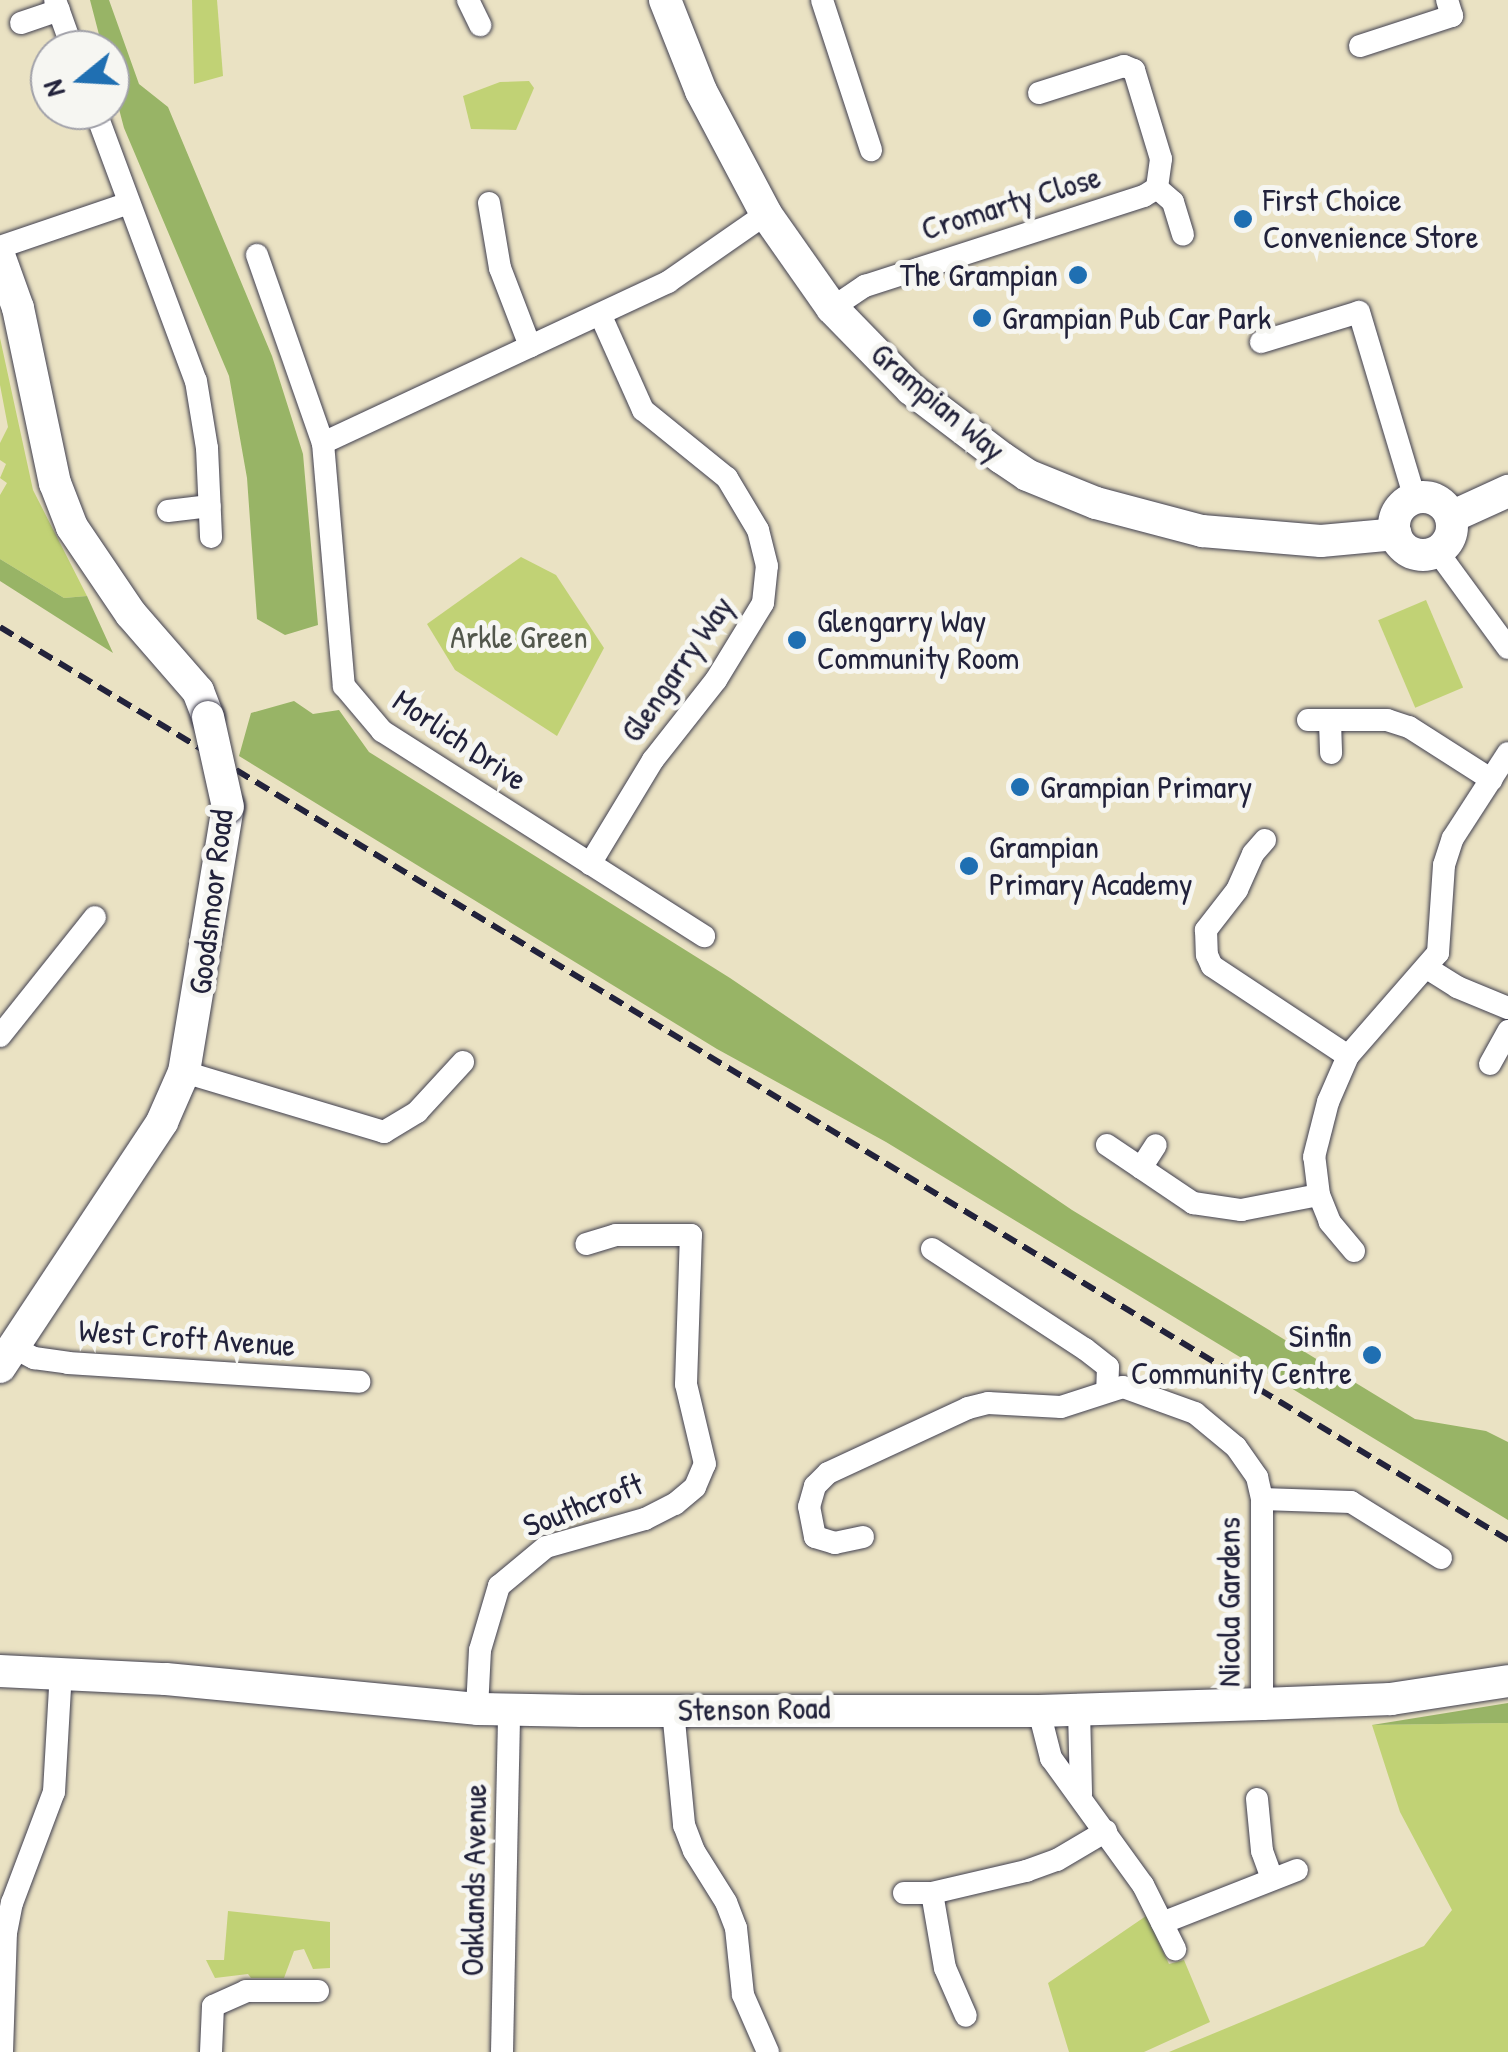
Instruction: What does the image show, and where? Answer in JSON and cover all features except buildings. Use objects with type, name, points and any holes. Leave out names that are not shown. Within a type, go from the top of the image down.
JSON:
[{"type":"street","points":[[468,0],[480,25]]},
{"type":"street","name":"Grampian Way","points":[[665,0],[701,91],[766,214],[832,308],[911,389],[1002,458],[1027,475],[1096,503],[1241,537],[1321,541],[1396,534]]},
{"type":"street","points":[[822,0],[871,150]]},
{"type":"street","points":[[1360,46],[1452,16],[1447,0]]},
{"type":"street","points":[[21,24],[57,5],[66,30]]},
{"type":"street","points":[[1039,93],[1124,66],[1134,70],[1161,160],[1157,188],[1173,202],[1183,234]]},
{"type":"street","points":[[102,130],[196,381],[207,448],[211,537]]},
{"type":"street","name":"Cromarty Close","points":[[832,308],[865,286],[1144,196],[1157,188]]},
{"type":"street","points":[[0,247],[129,202]]},
{"type":"street","points":[[488,203],[500,268],[530,346]]},
{"type":"street","points":[[323,443],[372,424],[668,282],[766,214]]},
{"type":"street","name":"Morlich Drive","points":[[257,255],[323,443],[344,686],[382,732],[704,936]]},
{"type":"street","name":"Goodsmoor Road","points":[[0,258],[18,308],[55,482],[72,527],[131,614],[198,691],[228,807],[184,1072],[162,1122],[6,1357]]},
{"type":"street","points":[[1260,342],[1359,312],[1414,499]]},
{"type":"street","name":"Glengarry Way","points":[[590,864],[653,760],[716,680],[762,603],[767,566],[758,530],[727,478],[643,410],[600,316]]},
{"type":"street","points":[[1451,517],[1508,491]]},
{"type":"street","points":[[1414,499],[1435,500],[1451,517],[1450,537],[1428,555],[1410,552],[1396,534],[1398,513],[1414,499]]},
{"type":"street","points":[[168,510],[210,506]]},
{"type":"street","points":[[1437,551],[1508,648]]},
{"type":"street","points":[[1331,753],[1319,721],[1387,720],[1410,727],[1492,780]]},
{"type":"street","points":[[1354,1251],[1330,1222],[1319,1195],[1314,1157],[1328,1102],[1348,1056],[1385,1010],[1428,968],[1442,938],[1441,888],[1453,838],[1508,753]]},
{"type":"street","points":[[1265,840],[1253,854],[1237,890],[1206,930],[1207,955],[1212,966],[1348,1056]]},
{"type":"street","points":[[0,1036],[94,917]]},
{"type":"street","points":[[1428,968],[1457,987],[1508,1008]]},
{"type":"street","points":[[1490,1064],[1508,1031]]},
{"type":"street","points":[[184,1072],[384,1132],[418,1112],[463,1062]]},
{"type":"street","points":[[1142,1168],[1156,1144]]},
{"type":"street","points":[[1108,1145],[1193,1203],[1241,1210],[1319,1195]]},
{"type":"street","name":"Southcroft","points":[[493,1709],[480,1650],[499,1586],[546,1547],[645,1519],[674,1504],[694,1487],[705,1464],[686,1384],[691,1234],[616,1235],[586,1244]]},
{"type":"street","points":[[932,1249],[1108,1367],[1107,1392]]},
{"type":"street","name":"West Croft Avenue","points":[[6,1357],[360,1382]]},
{"type":"street","name":"Nicola Gardens","points":[[863,1537],[836,1543],[816,1537],[809,1507],[815,1486],[828,1474],[968,1408],[988,1404],[1060,1406],[1123,1387],[1195,1413],[1236,1446],[1257,1477],[1262,1500],[1262,1704]]},
{"type":"street","name":"Nicola Gardens","points":[[1262,1500],[1351,1502],[1442,1558]]},
{"type":"street","name":"Stenson Road","points":[[0,1672],[61,1672],[493,1709],[1079,1710],[1391,1699],[1508,1681]]},
{"type":"street","points":[[2,2052],[6,1934],[12,1904],[54,1792],[61,1672]]},
{"type":"street","name":"Oaklands Avenue","points":[[493,1709],[502,2052]]},
{"type":"street","points":[[673,1710],[684,1825],[736,1928],[743,1996],[768,2052]]},
{"type":"street","points":[[1079,1710],[1081,1794]]},
{"type":"street","points":[[1039,1711],[1051,1758],[1106,1831],[1175,1949]]},
{"type":"street","points":[[1257,1799],[1262,1851],[1272,1879]]},
{"type":"street","points":[[904,1893],[932,1893],[1057,1860],[1106,1831]]},
{"type":"street","points":[[1162,1923],[1297,1870]]},
{"type":"street","points":[[932,1893],[945,1968],[963,2017]]},
{"type":"street","points":[[211,2052],[213,2006],[246,1991],[318,1991]]},
{"type":"green space","points":[[90,0],[109,0],[120,30],[98,30]]},
{"type":"green space","points":[[192,0],[217,0],[223,76],[194,84]]},
{"type":"green space","points":[[130,59],[139,84],[168,107],[272,356],[303,454],[318,625],[285,635],[257,619],[247,478],[229,376],[125,130],[130,130]]},
{"type":"green space","points":[[529,81],[534,88],[516,130],[471,129],[463,96],[500,82]]},
{"type":"green space","points":[[0,338],[33,490],[87,596],[64,598],[0,559],[0,495],[7,483],[0,478],[6,464],[0,460],[0,443],[8,427],[0,385]]},
{"type":"green space","name":"Arkle Green","points":[[521,557],[556,575],[604,648],[557,736],[455,670],[427,624]]},
{"type":"green space","points":[[0,559],[64,598],[87,596],[113,653],[0,581]]},
{"type":"green space","points":[[1426,600],[1463,687],[1415,708],[1378,620]]},
{"type":"green space","points":[[294,701],[313,714],[339,710],[369,752],[730,978],[1072,1210],[1415,1419],[1486,1431],[1508,1442],[1508,1520],[886,1142],[717,1049],[239,756],[251,713]]},
{"type":"green space","points":[[1508,1703],[1508,1723],[1372,1725]]},
{"type":"green space","points":[[1508,1723],[1508,2052],[1169,2052],[1424,1946],[1452,1910],[1400,1812],[1372,1725]]},
{"type":"green space","points":[[228,1911],[330,1922],[330,1968],[313,1969],[304,1949],[294,1951],[284,1978],[251,1978],[248,1974],[215,1978],[206,1960],[224,1960]]},
{"type":"green space","points":[[1146,1916],[1169,1964],[1184,1960],[1210,2022],[1144,2052],[1069,2052],[1048,1983]]},
{"type":"railway","points":[[0,627],[1508,1540]]},
{"type":"place","name":"First Choice Convenience Store","points":[[1243,219]]},
{"type":"place","name":"The Grampian","points":[[1078,275]]},
{"type":"place","name":"Grampian Pub Car Park","points":[[982,318]]},
{"type":"place","name":"Glengarry Way Community Room","points":[[797,640]]},
{"type":"place","name":"Grampian Primary","points":[[1020,787]]},
{"type":"place","name":"Grampian Primary Academy","points":[[969,866]]},
{"type":"place","name":"Sinfin Community Centre","points":[[1372,1355]]}]
